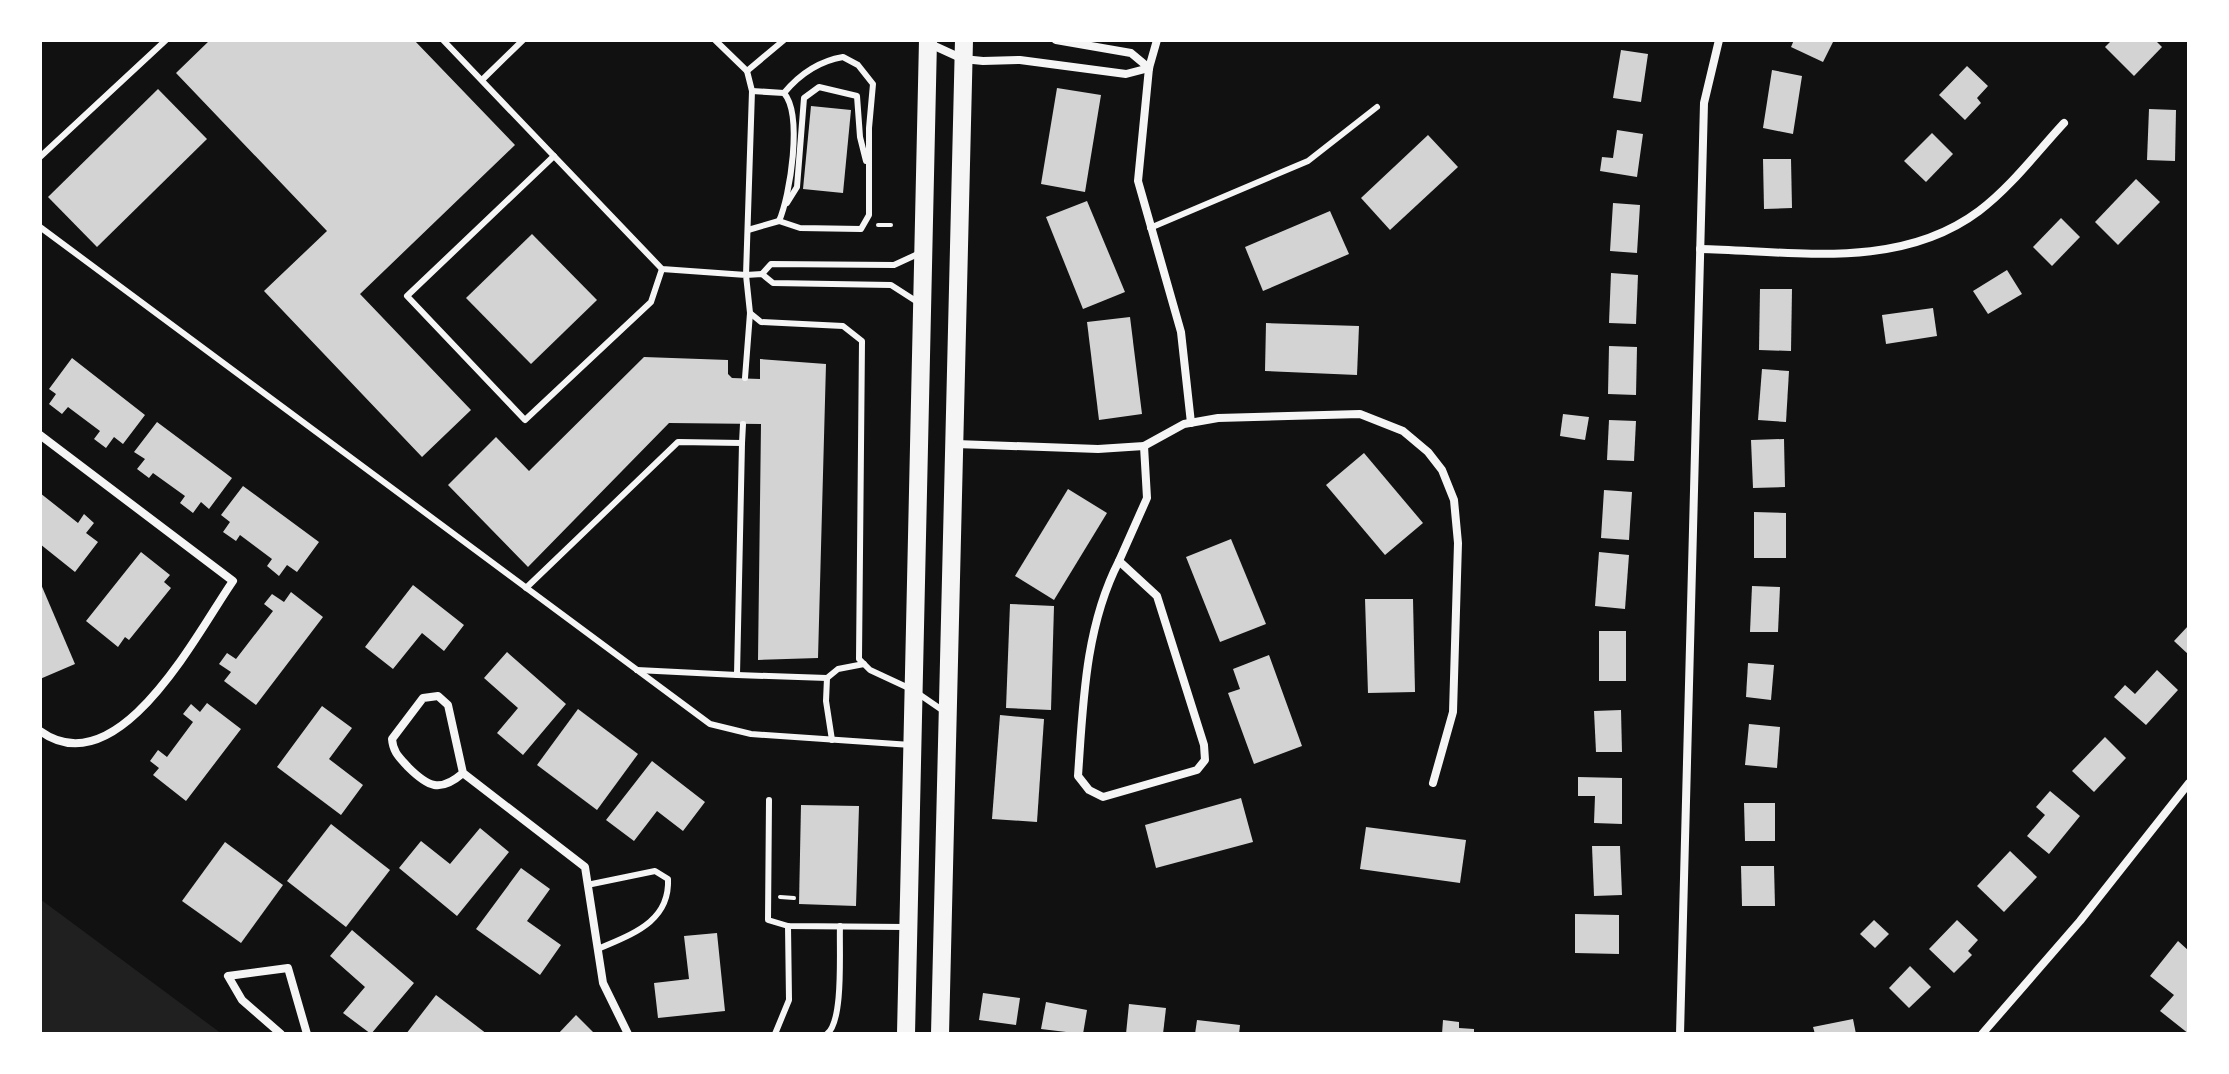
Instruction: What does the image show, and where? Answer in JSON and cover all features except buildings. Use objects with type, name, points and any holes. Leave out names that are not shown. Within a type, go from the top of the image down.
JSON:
[{"type":"main road","points":[[906,1034],[928,42]]},
{"type":"main road","points":[[940,1034],[963,49]]},
{"type":"street","points":[[1056,40],[1131,53],[1149,68]]},
{"type":"street","points":[[1157,40],[1149,68],[1138,181],[1181,332],[1191,423]]},
{"type":"street","points":[[1680,1034],[1704,103],[1719,40]]},
{"type":"street","points":[[928,42],[1020,60],[1126,74],[1149,68]]},
{"type":"street","points":[[1700,249],[1876,253],[1924,242],[1954,229],[1981,210],[2064,123]]},
{"type":"street","points":[[953,444],[1098,449],[1144,446],[1191,423],[1218,418],[1360,414],[1403,431],[1428,452],[1442,470],[1454,500],[1457,589],[1453,712],[1433,783]]},
{"type":"street","points":[[40,435],[233,581],[144,710],[120,730],[68,742],[40,731]]},
{"type":"street","points":[[1119,561],[1157,596],[1204,745],[1205,760],[1197,770],[1103,797],[1089,790],[1078,776],[1084,688],[1101,600],[1147,498],[1144,446]]},
{"type":"street","points":[[463,773],[452,783],[437,788],[425,785],[393,751],[392,739],[423,698],[438,696],[448,705],[463,773],[585,867],[603,983],[628,1034]]},
{"type":"street","points":[[1982,1034],[2080,921],[2189,783]]},
{"type":"street","points":[[281,1034],[242,1000],[228,976],[288,968],[307,1034]]},
{"type":"lane","points":[[40,157],[166,40]]},
{"type":"lane","points":[[443,40],[662,269],[762,274],[773,283],[891,285],[922,304]]},
{"type":"lane","points":[[482,80],[523,40]]},
{"type":"lane","points":[[715,40],[747,71],[752,91],[746,275],[750,313],[745,378]]},
{"type":"lane","points":[[747,71],[784,40]]},
{"type":"lane","points":[[748,230],[779,221],[800,228],[861,229],[869,215],[873,84],[858,65],[843,57],[828,59],[806,72],[784,93],[752,91]]},
{"type":"lane","points":[[779,221],[797,187],[804,98],[819,87],[857,96],[860,137],[869,172]]},
{"type":"lane","points":[[784,93],[792,114],[787,203]]},
{"type":"lane","points":[[1150,228],[1308,161],[1377,107]]},
{"type":"lane","points":[[554,156],[407,296],[525,420],[651,302],[662,269]]},
{"type":"lane","points":[[40,227],[710,724],[751,734],[912,746]]},
{"type":"lane","points":[[762,274],[771,264],[894,265],[923,252]]},
{"type":"lane","points":[[750,313],[761,322],[843,326],[862,341],[859,659],[948,714]]},
{"type":"lane","points":[[737,675],[743,424]]},
{"type":"lane","points":[[526,588],[678,442],[742,443]]},
{"type":"lane","points":[[637,670],[827,678],[838,669],[864,664]]},
{"type":"lane","points":[[827,678],[826,701],[832,740]]},
{"type":"lane","points":[[769,800],[768,920],[788,926],[908,927]]},
{"type":"lane","points":[[587,885],[655,871],[668,879],[669,897],[654,919],[637,932],[598,949]]},
{"type":"lane","points":[[775,1034],[789,1000],[788,926]]},
{"type":"lane","points":[[827,1034],[837,1014],[840,926]]},
{"type":"shaded area","points":[[40,899],[222,1034],[40,1034]]}]
